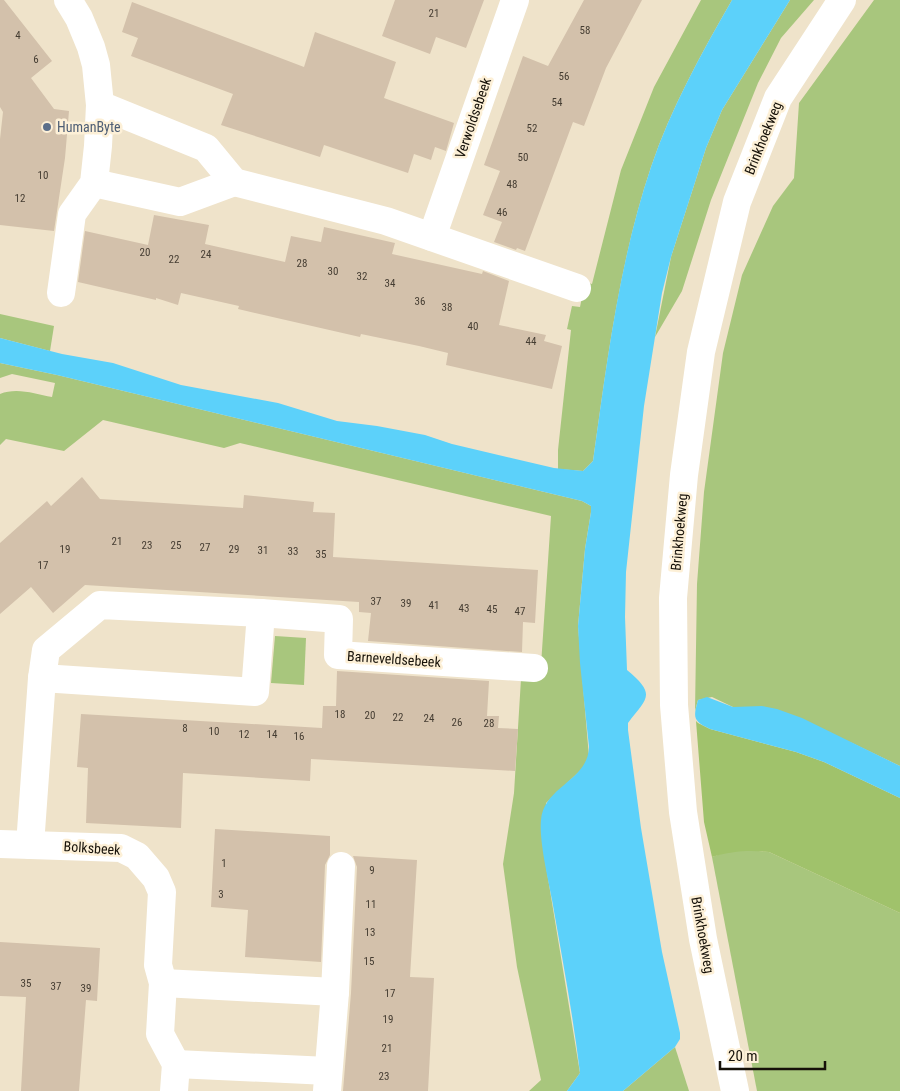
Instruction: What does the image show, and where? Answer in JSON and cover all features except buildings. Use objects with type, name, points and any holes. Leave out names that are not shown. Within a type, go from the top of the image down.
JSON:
[{"type":"street","points":[[61,293],[72,214],[94,183],[100,105],[94,56],[85,30],[68,0]]},
{"type":"street","name":"Verwoldsebeek","points":[[432,237],[514,0]]},
{"type":"street","name":"Brinkhoekweg","points":[[735,1091],[703,939],[683,812],[674,705],[673,598],[684,475],[701,352],[737,202],[778,98],[842,0]]},
{"type":"street","points":[[100,105],[206,148],[234,182]]},
{"type":"street","points":[[94,183],[180,202],[234,182],[386,220],[577,288]]},
{"type":"street","name":"Barneveldsebeek","points":[[30,845],[42,678],[46,650],[100,605],[339,619],[338,655],[534,668]]},
{"type":"street","points":[[42,678],[255,692],[261,613]]},
{"type":"street","name":"Bolksbeek","points":[[0,844],[121,848],[137,856],[156,878],[162,892],[158,965],[163,983],[160,1034],[176,1064]]},
{"type":"street","points":[[174,1091],[176,1064],[328,1081],[335,992],[341,866]]},
{"type":"street","points":[[163,983],[335,992]]},
{"type":"green space","points":[[701,0],[732,0],[677,102],[659,145],[640,203],[630,240],[615,313],[593,461],[583,471],[558,469],[558,450],[571,330],[567,329],[572,306],[580,307],[585,282],[592,284],[621,170],[654,87]]},
{"type":"green space","points":[[790,0],[814,0],[781,38],[758,83],[711,200],[682,291],[655,337],[671,257],[706,148],[722,110]]},
{"type":"green space","points":[[874,0],[900,0],[900,766],[852,743],[741,707],[733,707],[712,697],[698,700],[695,711],[697,584],[704,492],[723,353],[742,275],[773,206],[794,178],[799,103]]},
{"type":"green space","points":[[0,314],[54,326],[50,351],[0,338]]},
{"type":"green space","points":[[0,363],[582,501],[591,506],[578,626],[589,757],[584,767],[546,803],[545,860],[580,1073],[567,1091],[529,1091],[541,1080],[517,967],[503,864],[514,793],[521,679],[540,680],[551,516],[240,443],[224,448],[103,420],[64,451],[6,439],[0,445],[0,394],[19,391],[52,397],[55,383],[12,374],[0,378]]},
{"type":"green space","points":[[275,636],[306,638],[304,685],[271,683]]},
{"type":"green space","points":[[696,721],[710,729],[796,752],[824,762],[900,798],[900,913],[769,852],[727,853],[712,857],[704,822]]},
{"type":"green space","points":[[747,850],[769,852],[900,913],[900,1091],[757,1091],[712,857],[726,852]]},
{"type":"green space","points":[[675,1047],[689,1091],[623,1091]]},
{"type":"water","points":[[732,0],[790,0],[722,110],[706,148],[671,257],[662,293],[644,406],[626,572],[627,670],[646,691],[644,702],[628,723],[628,730],[641,828],[662,952],[680,1039],[675,1047],[623,1091],[567,1091],[580,1073],[543,849],[541,820],[544,808],[550,799],[574,776],[587,759],[589,747],[578,626],[591,506],[582,501],[0,363],[0,338],[62,354],[113,363],[181,385],[278,403],[337,421],[425,435],[452,444],[554,468],[583,471],[593,461],[622,276],[630,239],[651,167],[677,102]]},
{"type":"water","points":[[707,697],[733,707],[762,706],[777,709],[802,718],[900,766],[900,798],[824,762],[796,752],[710,729],[700,724],[697,721],[695,711],[698,700]]},
{"type":"place","name":"HumanByte","points":[[47,127]]}]
